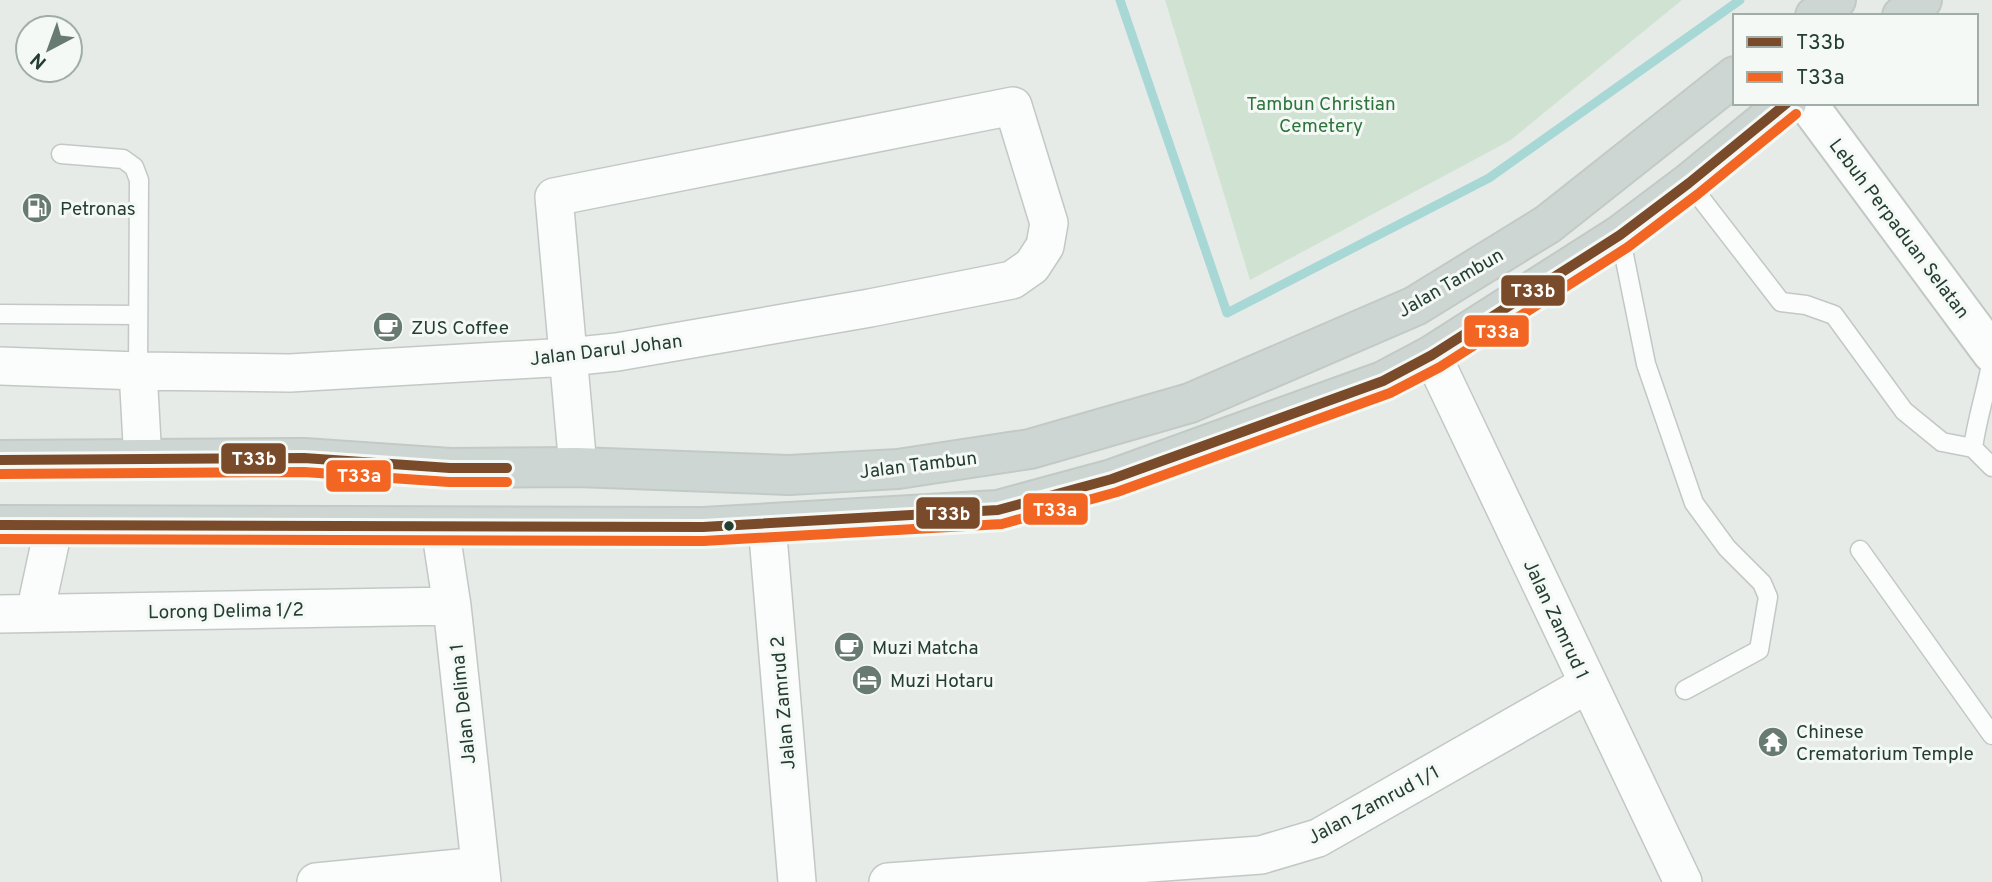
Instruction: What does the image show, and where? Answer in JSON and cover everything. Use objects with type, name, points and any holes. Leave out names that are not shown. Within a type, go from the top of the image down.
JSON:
[{"type":"main road","points":[[1818,14],[1836,0]]},
{"type":"main road","points":[[1904,14],[1922,0]]},
{"type":"main road","name":"Jalan Tambun","points":[[0,460],[304,458],[450,468],[578,467],[789,475],[898,469],[1030,449],[1190,403],[1415,306],[1548,224],[1733,78]]},
{"type":"main road","points":[[0,525],[703,527],[998,510],[1125,474],[1382,381],[1432,355],[1620,235],[1785,105]]},
{"type":"street","name":"Lebuh Perpaduan Selatan","points":[[1808,105],[1992,353]]},
{"type":"street","name":"Jalan Darul Johan","points":[[0,366],[290,373],[568,357],[617,352],[1012,280],[1032,265],[1045,246],[1049,223],[1013,106],[554,197],[568,357]]},
{"type":"street","name":"Jalan Zamrud 1","points":[[1432,355],[1683,882]]},
{"type":"street","points":[[568,357],[578,467]]},
{"type":"street","points":[[138,371],[143,461]]},
{"type":"street","name":"Jalan Zamrud 2","points":[[767,524],[797,882]]},
{"type":"street","points":[[17,613],[54,525]]},
{"type":"street","name":"Jalan Delima 1","points":[[440,527],[452,606],[481,874]]},
{"type":"street","name":"Lorong Delima 1/2","points":[[17,613],[452,606]]},
{"type":"street","name":"Jalan Zamrud 1/1","points":[[888,882],[1261,855],[1318,838],[1588,684]]},
{"type":"street","points":[[316,882],[481,874]]},
{"type":"lane","points":[[61,154],[123,159],[134,167],[139,180],[138,371]]},
{"type":"lane","points":[[1689,183],[1781,302],[1806,305],[1834,315],[1904,411],[1942,442],[1973,447],[1992,467]]},
{"type":"lane","points":[[1620,235],[1646,364],[1694,503],[1727,548],[1762,583],[1768,597],[1759,650],[1685,690]]},
{"type":"lane","points":[[0,314],[138,315]]},
{"type":"lane","points":[[1973,447],[1977,418],[1992,359]]},
{"type":"lane","points":[[1860,550],[1992,735]]},
{"type":"green space","name":"Tambun Christian Cemetery","points":[[1165,0],[1682,0],[1511,140],[1250,280]]},
{"type":"waterway","points":[[1120,0],[1227,313],[1489,178],[1740,0]]},
{"type":"transit line","name":"T33b","points":[[0,525],[703,527],[998,510],[1112,479],[1383,381],[1432,355],[1620,235],[1785,105]]},
{"type":"transit line","name":"T33a","points":[[0,539],[703,541],[1002,524],[1117,492],[1390,393],[1440,367],[1628,247],[1796,114]]},
{"type":"transit line","name":"T33b","points":[[0,460],[304,458],[450,468],[507,468]]},
{"type":"transit line","name":"T33a","points":[[0,474],[304,472],[449,482],[507,482]]},
{"type":"place","name":"Petronas","points":[[37,208]]},
{"type":"place","name":"ZUS Coffee","points":[[388,327]]},
{"type":"place","name":"Muzi Matcha","points":[[849,647]]},
{"type":"place","name":"Muzi Hotaru","points":[[867,680]]},
{"type":"place","name":"Chinese Crematorium Temple","points":[[1773,742]]}]
